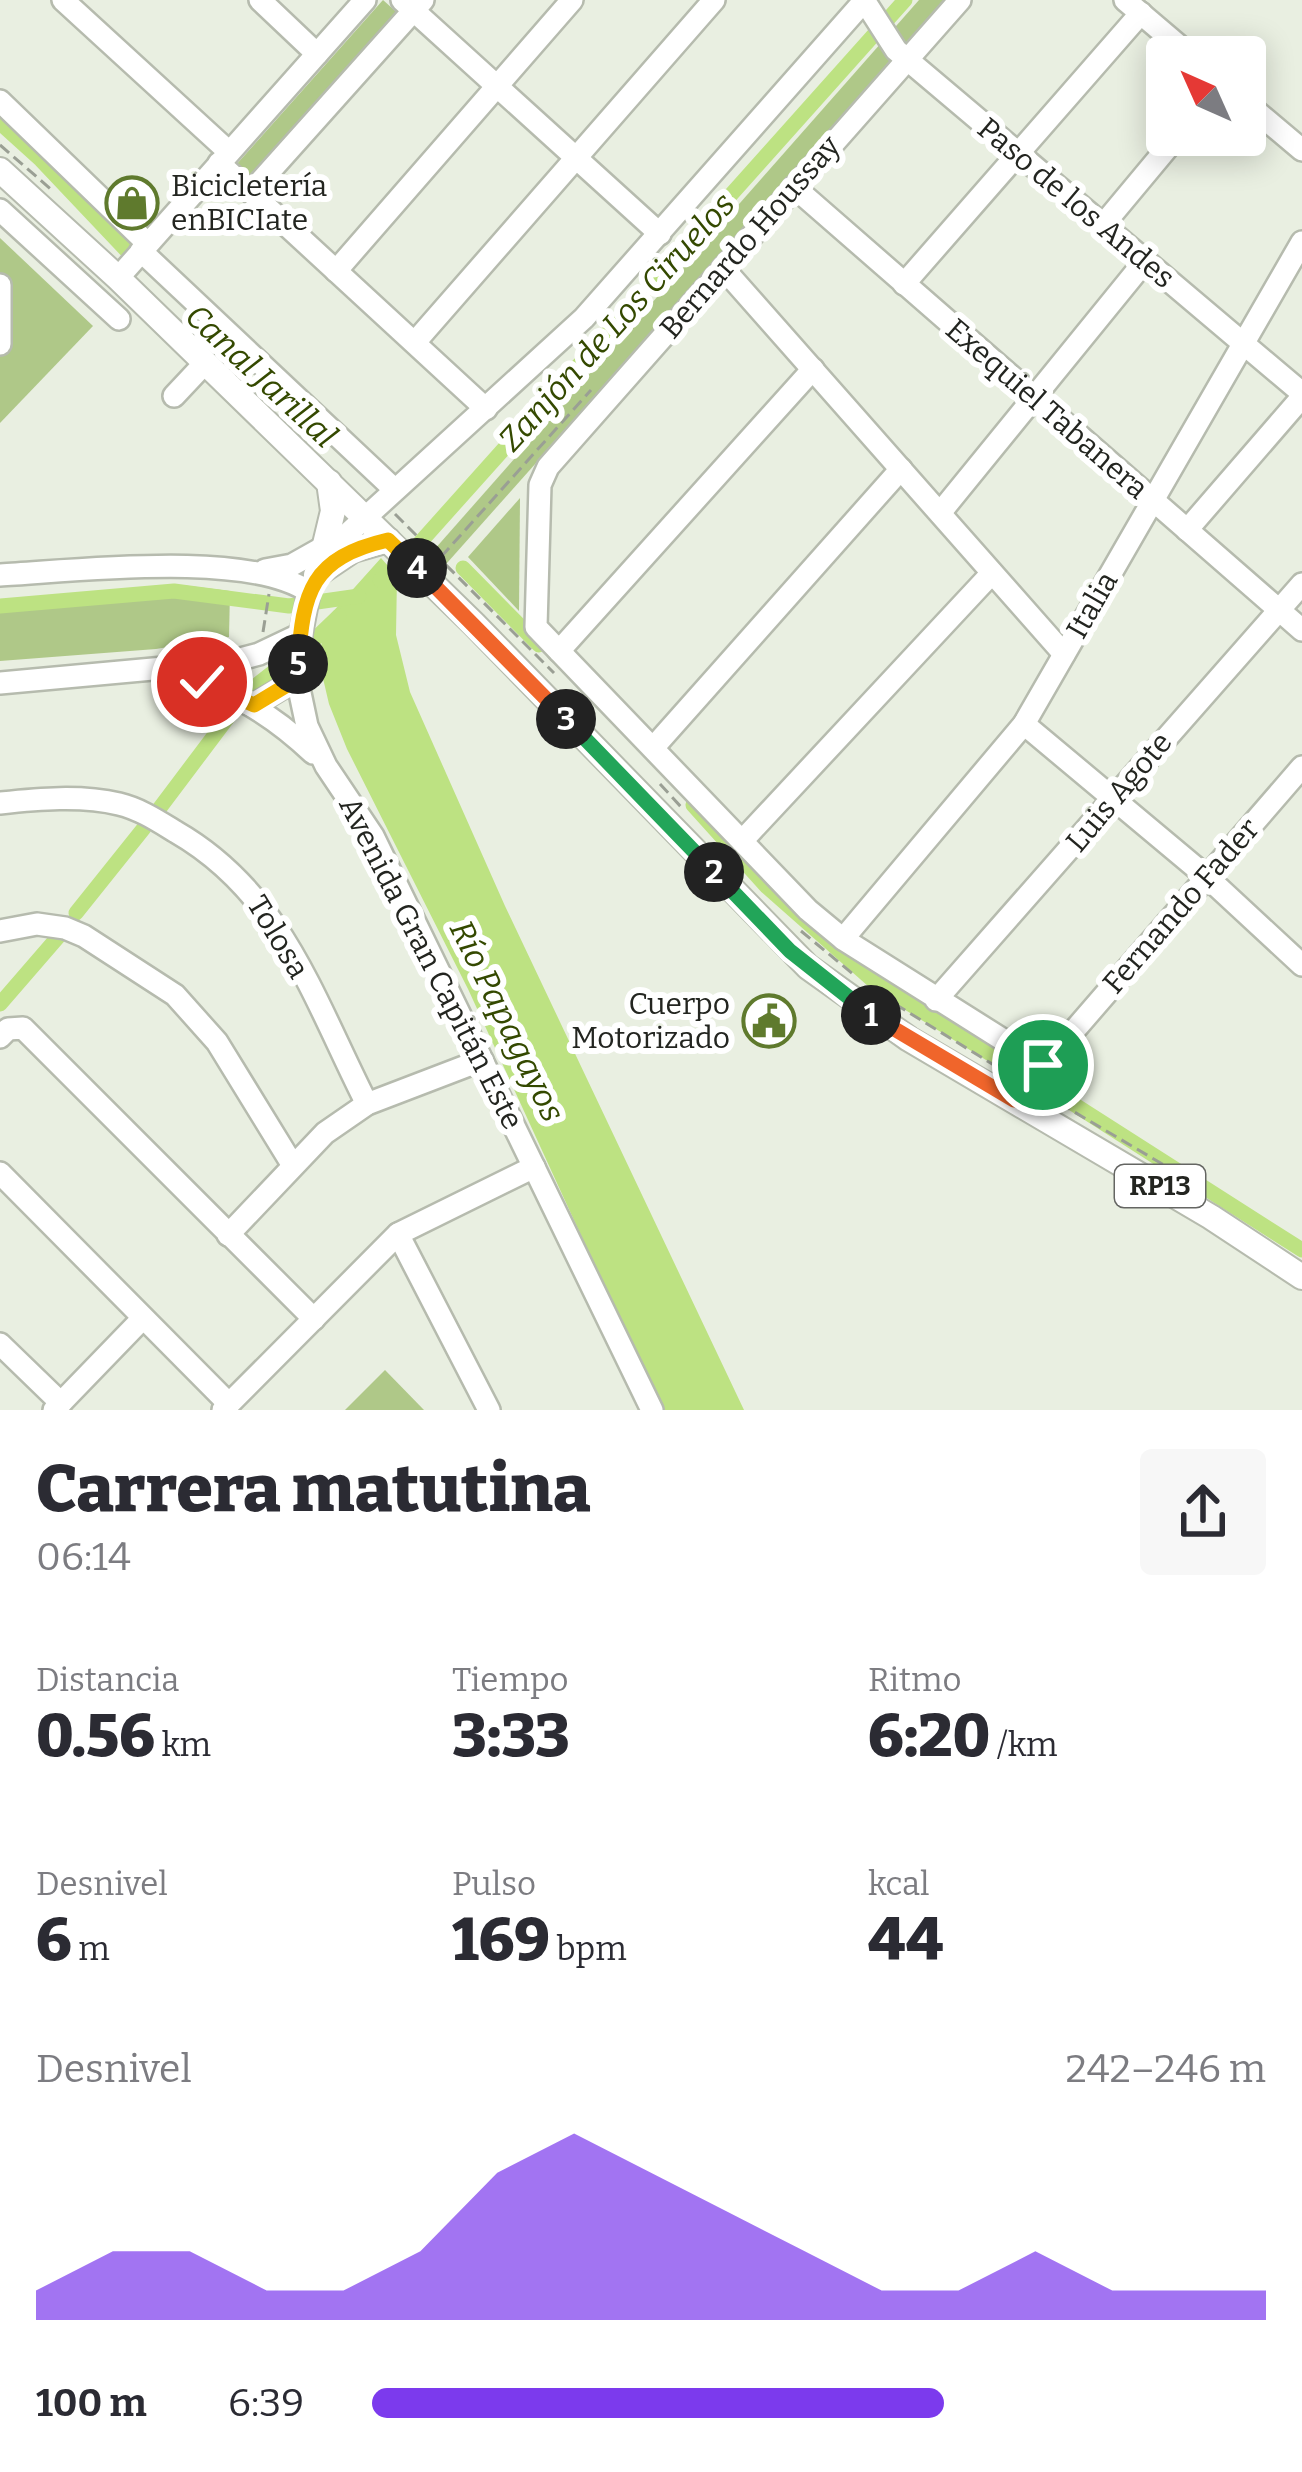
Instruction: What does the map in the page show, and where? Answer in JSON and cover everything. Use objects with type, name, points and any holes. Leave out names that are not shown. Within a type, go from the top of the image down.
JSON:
[{"type":"main road","name":"RP13","points":[[0,170],[364,517],[398,532],[808,967],[884,1024],[1299,1277]]},
{"type":"main road","points":[[316,574],[333,511],[329,482]]},
{"type":"main road","points":[[316,574],[353,550],[398,532]]},
{"type":"street","points":[[64,0],[252,191],[486,409]]},
{"type":"street","points":[[260,0],[317,54]]},
{"type":"street","points":[[118,278],[365,0]]},
{"type":"street","points":[[336,271],[572,0]]},
{"type":"street","points":[[416,340],[714,0]]},
{"type":"street","name":"Bernardo Houssay","points":[[559,651],[536,627],[543,476],[960,0]]},
{"type":"street","points":[[0,575],[170,565],[284,579],[316,574],[364,517],[572,332],[867,2]]},
{"type":"street","name":"Paso de los Andes","points":[[867,2],[889,43],[907,60],[1302,395]]},
{"type":"street","points":[[252,191],[413,3],[661,234]]},
{"type":"street","points":[[904,284],[1018,153],[1133,7],[1167,36]]},
{"type":"street","points":[[0,101],[394,489]]},
{"type":"street","points":[[1266,120],[1302,150]]},
{"type":"street","points":[[1103,225],[1160,156]]},
{"type":"street","name":"Exequiel Tabanera","points":[[794,188],[1302,630]]},
{"type":"street","points":[[0,210],[119,319]]},
{"type":"street","name":"Italia","points":[[843,939],[1024,724],[1302,242]]},
{"type":"street","points":[[940,513],[1145,261]]},
{"type":"street","points":[[723,268],[1064,654]]},
{"type":"street","points":[[0,285],[0,344]]},
{"type":"street","points":[[174,396],[205,362]]},
{"type":"street","points":[[813,369],[559,651],[808,910],[843,939],[1043,1065]]},
{"type":"street","points":[[1187,530],[1302,395]]},
{"type":"street","points":[[653,748],[901,469]]},
{"type":"street","points":[[234,572],[292,565],[316,574]]},
{"type":"street","points":[[742,841],[992,573]]},
{"type":"street","name":"Avenida Gran Capitán Este","points":[[316,574],[297,679],[307,726],[326,766],[374,836],[652,1410]]},
{"type":"street","name":"Luis Agote","points":[[936,1000],[1302,584]]},
{"type":"street","points":[[0,683],[229,662],[259,654],[303,628]]},
{"type":"street","points":[[151,671],[202,682],[254,705],[326,766]]},
{"type":"street","points":[[254,705],[297,679]]},
{"type":"street","points":[[1024,724],[1207,877],[1300,965]]},
{"type":"street","name":"Fernando Fader","points":[[1014,1100],[1302,767]]},
{"type":"street","name":"Tolosa","points":[[0,803],[75,799],[118,804],[142,812],[220,860],[274,918],[367,1104]]},
{"type":"street","points":[[0,931],[37,924],[65,928],[175,995],[217,1042],[292,1164]]},
{"type":"street","points":[[0,1037],[8,1029],[23,1028],[314,1319]]},
{"type":"street","points":[[228,1235],[292,1164],[367,1104],[482,1060]]},
{"type":"street","points":[[0,1172],[226,1407],[398,1234],[534,1167]]},
{"type":"street","points":[[398,1234],[489,1410]]},
{"type":"street","points":[[0,1344],[57,1406],[143,1318]]},
{"type":"path","points":[[398,532],[439,557]]},
{"type":"path","points":[[259,654],[269,592]]},
{"type":"shaded area","points":[[383,0],[401,16],[254,183],[235,166]]},
{"type":"shaded area","points":[[919,0],[948,0],[439,572],[426,559]]},
{"type":"shaded area","points":[[0,238],[93,326],[0,423]]},
{"type":"shaded area","points":[[520,498],[519,611],[468,557]]},
{"type":"shaded area","points":[[181,585],[230,591],[229,637],[156,649],[0,661],[0,605]]},
{"type":"shaded area","points":[[385,1370],[424,1410],[345,1410]]},
{"type":"water","name":"Río Papagayos","points":[[381,558],[397,576],[396,635],[410,692],[505,906],[744,1410],[661,1410],[468,989],[347,749],[329,704],[318,657],[329,616]]},
{"type":"waterway","name":"Zanjón de Los Ciruelos","points":[[380,580],[400,565],[905,0]]},
{"type":"waterway","name":"Canal Jarillal","points":[[0,123],[128,252]]},
{"type":"waterway","name":"Canal Jarillal","points":[[463,568],[539,645]]},
{"type":"waterway","points":[[0,606],[174,591],[289,606],[359,596]]},
{"type":"waterway","name":"Zanjón de Los Ciruelos","points":[[314,640],[339,616]]},
{"type":"waterway","points":[[249,691],[290,659]]},
{"type":"waterway","points":[[156,813],[235,708]]},
{"type":"waterway","name":"Canal Jarillal","points":[[693,805],[766,886],[876,983],[1013,1068]]},
{"type":"waterway","points":[[76,913],[144,828]]},
{"type":"waterway","points":[[0,1004],[58,937]]},
{"type":"waterway","name":"Canal Jarillal","points":[[1050,1089],[1302,1250]]},
{"type":"place","name":"Bicicletería enBICIate","points":[[132,203]]},
{"type":"place","name":"Cuerpo Motorizado","points":[[769,1021]]},
{"type":"route","points":[[202,682],[254,705],[297,679],[301,634],[316,575],[353,550],[388,540],[790,951],[831,986],[884,1024],[1014,1100],[1043,1065]]}]
